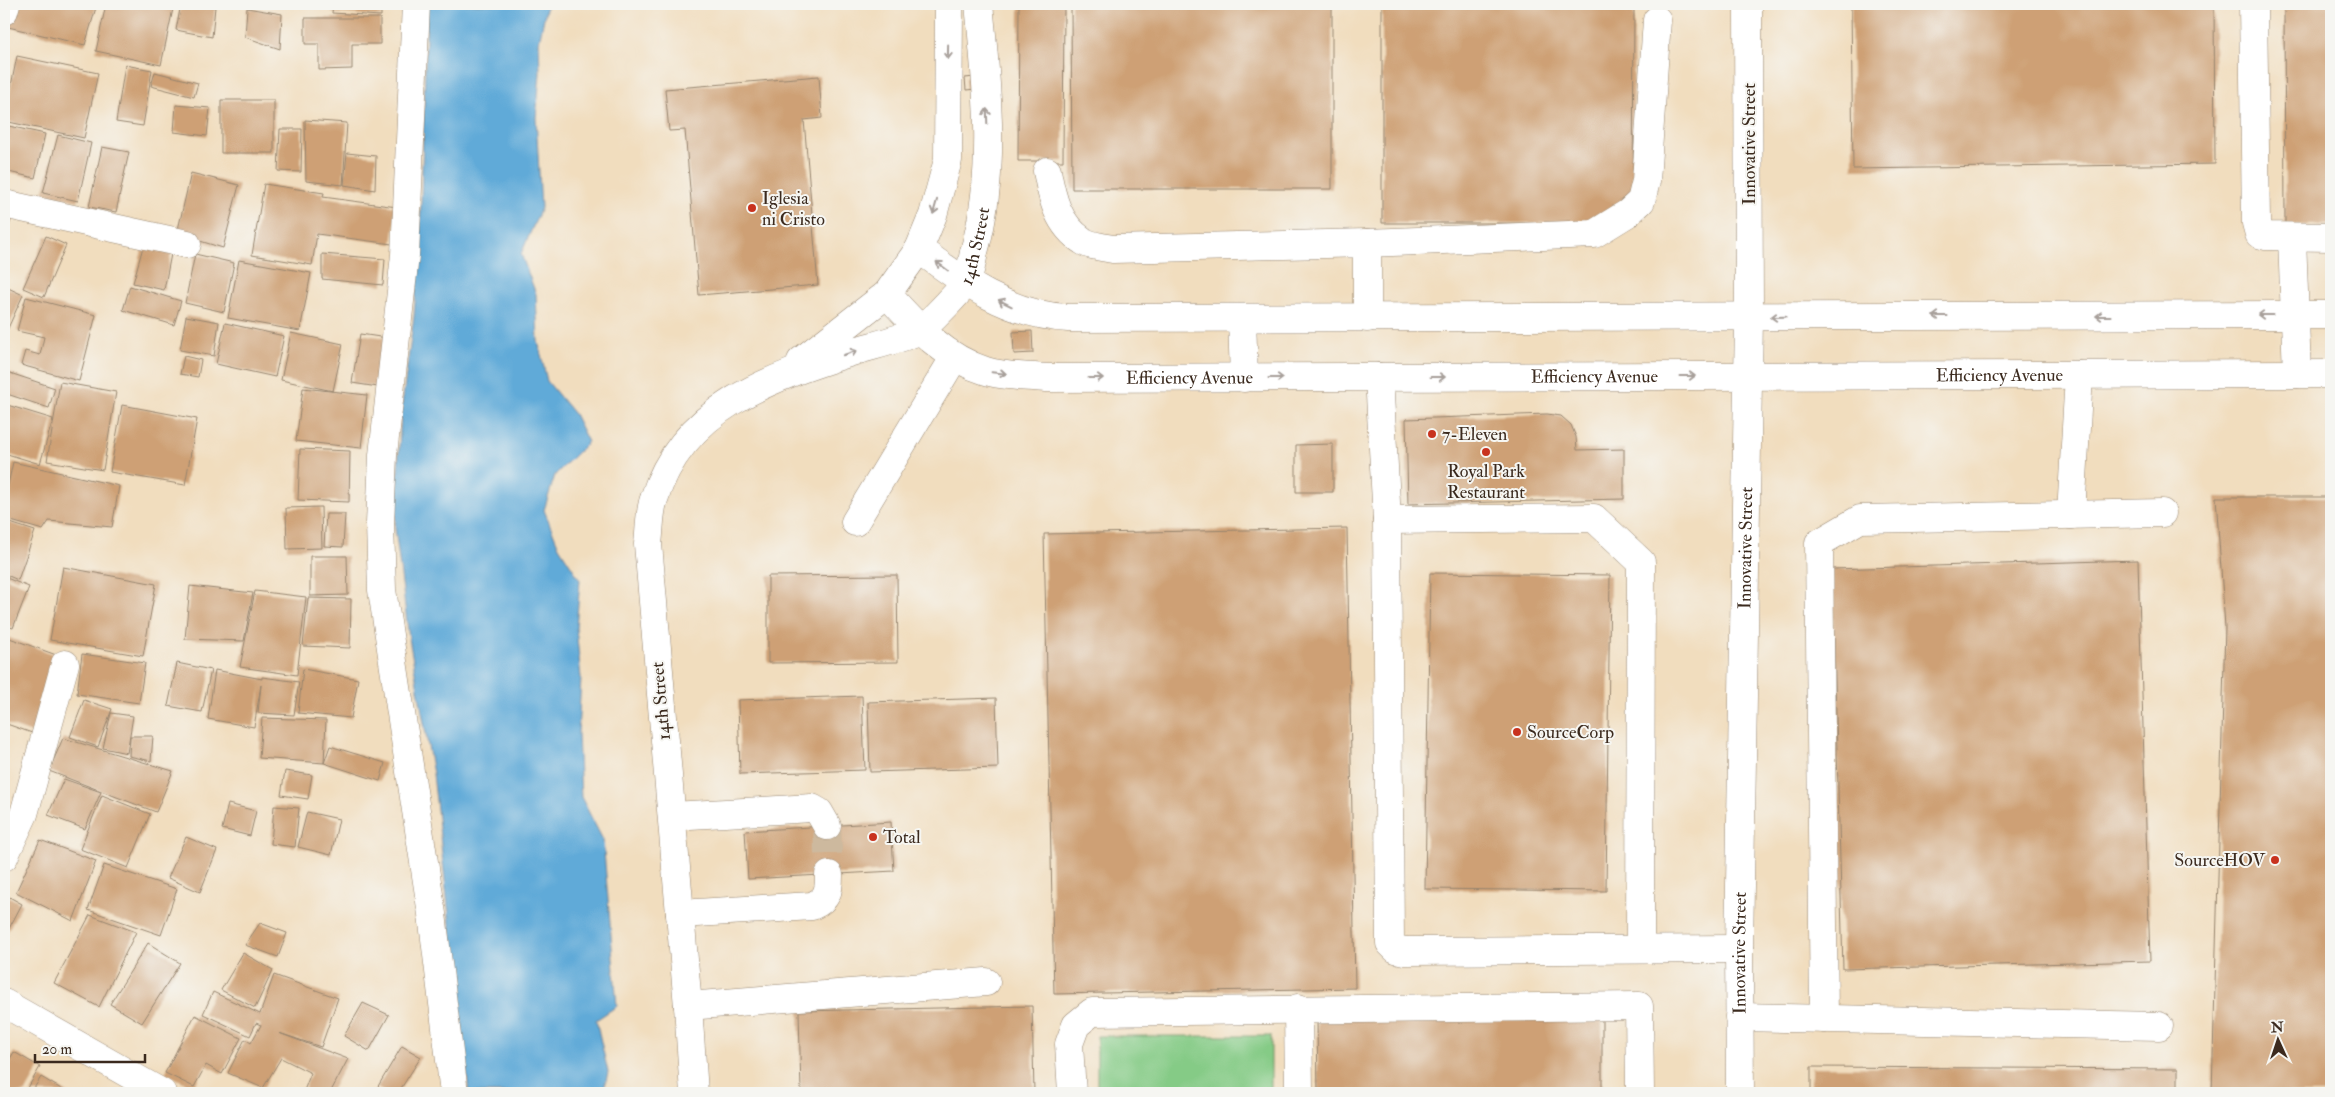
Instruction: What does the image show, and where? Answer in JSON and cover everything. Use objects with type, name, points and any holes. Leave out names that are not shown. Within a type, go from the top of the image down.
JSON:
[{"type":"street","points":[[4,11],[6,4]]},
{"type":"street","points":[[416,4],[405,255],[383,455],[380,524],[382,590],[432,914],[454,1093]]},
{"type":"street","name":"14th Street","points":[[786,373],[887,294],[918,249],[933,214],[948,160],[949,4]]},
{"type":"street","name":"14th Street","points":[[694,1093],[648,544],[653,501],[665,469],[682,444],[703,422],[742,396],[786,373],[920,330],[965,284],[982,225],[989,165],[986,77],[979,4]]},
{"type":"street","name":"Innovative Street","points":[[1740,1093],[1739,1017],[1749,317],[1748,4]]},
{"type":"street","points":[[2253,4],[2256,223],[2259,234],[2266,236],[2331,238]]},
{"type":"street","points":[[1047,171],[1051,196],[1064,225],[1084,242],[1112,249],[1367,243],[1594,234],[1628,213],[1641,201],[1646,181],[1657,20]]},
{"type":"street","points":[[4,204],[187,244]]},
{"type":"street","points":[[2292,237],[2297,374]]},
{"type":"street","points":[[1367,243],[1367,318]]},
{"type":"street","points":[[918,249],[965,284],[1018,309],[1046,317],[2331,315]]},
{"type":"street","name":"Efficiency Avenue","points":[[887,294],[920,330],[954,358],[987,372],[1047,378],[2331,374]]},
{"type":"street","points":[[1242,318],[1244,378]]},
{"type":"street","points":[[855,522],[954,358]]},
{"type":"street","points":[[2071,515],[2079,375]]},
{"type":"street","points":[[1379,377],[1387,520],[1390,943],[1396,949],[1405,951],[1740,949]]},
{"type":"street","points":[[1824,1019],[1819,543],[1860,519],[2162,513]]},
{"type":"street","points":[[1387,520],[1594,518],[1641,562],[1640,949]]},
{"type":"street","points":[[4,858],[24,814],[65,664]]},
{"type":"street","points":[[672,816],[812,808],[820,812],[827,826]]},
{"type":"street","points":[[680,914],[812,906],[823,901],[828,893],[829,875]]},
{"type":"street","points":[[688,1006],[986,982]]},
{"type":"street","points":[[4,1003],[162,1093]]},
{"type":"street","points":[[1072,1093],[1069,1044],[1076,1025],[1092,1012],[1298,1008],[1639,1006],[1640,1093]]},
{"type":"street","points":[[1298,1008],[1299,1093]]},
{"type":"street","points":[[1739,1017],[2159,1026]]},
{"type":"green space","points":[[1097,1036],[1271,1036],[1271,1093],[1097,1093]]},
{"type":"water","points":[[427,4],[547,4],[539,42],[540,73],[536,118],[541,208],[521,254],[536,294],[538,341],[547,381],[574,414],[588,442],[555,475],[544,510],[559,547],[580,580],[576,628],[581,678],[578,734],[581,797],[603,840],[617,1006],[596,1020],[608,1072],[603,1093],[469,1093],[433,774],[409,638],[395,528],[401,412],[414,316],[420,235]]},
{"type":"building","points":[[15,4],[97,4],[85,45],[8,27]]},
{"type":"building","points":[[106,4],[174,4],[161,65],[96,51]]},
{"type":"building","points":[[181,4],[215,7],[212,37],[176,30]]},
{"type":"building","points":[[333,4],[381,4],[381,16],[332,13]]},
{"type":"building","points":[[1019,4],[1064,4],[1063,161],[1018,161]]},
{"type":"building","points":[[1071,4],[1332,4],[1332,189],[1072,189]]},
{"type":"building","points":[[1382,4],[1634,4],[1633,203],[1607,223],[1382,223]]},
{"type":"building","points":[[1851,4],[2214,4],[2215,164],[1853,169]]},
{"type":"building","points":[[2284,4],[2331,4],[2331,225],[2285,225]]},
{"type":"building","points":[[247,8],[282,14],[280,49],[245,37]]},
{"type":"building","points":[[305,18],[380,18],[380,44],[352,44],[352,69],[319,70],[319,44],[305,44]]},
{"type":"building","points":[[17,56],[98,73],[84,138],[4,121]]},
{"type":"building","points":[[125,65],[152,70],[143,126],[116,122]]},
{"type":"building","points":[[155,72],[198,83],[194,97],[151,86]]},
{"type":"building","name":"Iglesia ni Cristo","points":[[819,76],[822,118],[804,120],[818,285],[699,295],[685,130],[669,131],[665,89]]},
{"type":"building","points":[[975,77],[976,89],[966,90],[965,78]]},
{"type":"building","points":[[221,100],[274,100],[274,153],[221,153]]},
{"type":"building","points":[[176,105],[210,108],[207,136],[174,132]]},
{"type":"building","points":[[305,120],[347,123],[343,185],[306,181]]},
{"type":"building","points":[[4,125],[45,134],[35,178],[4,171]]},
{"type":"building","points":[[280,129],[302,129],[301,172],[278,171]]},
{"type":"building","points":[[58,135],[91,143],[78,201],[43,193]]},
{"type":"building","points":[[102,147],[129,152],[116,212],[89,207]]},
{"type":"building","points":[[347,153],[376,156],[375,190],[344,185]]},
{"type":"building","points":[[191,173],[239,185],[223,248],[177,234]]},
{"type":"building","points":[[264,184],[324,193],[323,197],[397,207],[392,244],[317,234],[312,265],[252,255]]},
{"type":"building","points":[[4,213],[12,215],[4,246]]},
{"type":"building","points":[[46,236],[66,245],[44,297],[23,288]]},
{"type":"building","points":[[143,247],[171,254],[164,290],[133,283]]},
{"type":"building","points":[[195,254],[234,263],[224,312],[185,303]]},
{"type":"building","points":[[322,254],[385,259],[383,285],[322,279]]},
{"type":"building","points":[[239,260],[311,273],[300,331],[228,318]]},
{"type":"building","points":[[4,286],[23,295],[4,337]]},
{"type":"building","points":[[130,286],[181,301],[174,325],[123,310]]},
{"type":"building","points":[[26,297],[96,315],[79,381],[21,365],[25,351],[40,355],[44,337],[17,331]]},
{"type":"building","points":[[186,316],[219,322],[214,356],[180,350]]},
{"type":"building","points":[[225,323],[284,336],[275,377],[216,364]]},
{"type":"building","points":[[1032,331],[1033,353],[1014,354],[1013,332]]},
{"type":"building","points":[[291,333],[343,344],[333,391],[281,380]]},
{"type":"building","points":[[360,334],[387,338],[378,387],[352,383]]},
{"type":"building","points":[[184,356],[201,360],[198,377],[180,374]]},
{"type":"building","points":[[4,371],[55,388],[49,408],[4,393]]},
{"type":"building","points":[[60,382],[116,392],[103,470],[47,461]]},
{"type":"building","points":[[303,388],[367,395],[361,448],[296,441]]},
{"type":"building","points":[[4,404],[53,419],[40,464],[4,453]]},
{"type":"building","points":[[122,405],[197,419],[185,485],[110,472]]},
{"type":"building","points":[[1547,414],[1561,416],[1571,425],[1576,437],[1577,450],[1624,449],[1624,499],[1408,504],[1406,419]]},
{"type":"building","points":[[1333,444],[1333,492],[1296,492],[1296,445]]},
{"type":"building","points":[[300,449],[350,451],[349,502],[298,500]]},
{"type":"building","points":[[13,462],[119,486],[112,527],[49,521],[43,530],[4,519],[4,503]]},
{"type":"building","name":"SourceHOV","points":[[2216,497],[2331,497],[2331,1093],[2212,1093],[2225,627]]},
{"type":"building","points":[[321,507],[322,548],[287,549],[286,508]]},
{"type":"building","points":[[326,514],[345,514],[343,547],[324,546]]},
{"type":"building","points":[[4,521],[35,531],[18,580],[4,574]]},
{"type":"building","points":[[1347,528],[1355,988],[1054,994],[1044,534]]},
{"type":"building","points":[[310,556],[347,556],[348,595],[310,596]]},
{"type":"building","points":[[2138,560],[2150,961],[1843,969],[1832,569]]},
{"type":"building","points":[[63,567],[156,584],[143,656],[50,640]]},
{"type":"building","name":"SourceCorp","points":[[1430,573],[1610,575],[1606,891],[1425,889]]},
{"type":"building","points":[[897,575],[898,662],[768,663],[768,576]]},
{"type":"building","points":[[4,577],[29,587],[13,628],[4,625]]},
{"type":"building","points":[[190,586],[253,593],[244,641],[185,639]]},
{"type":"building","points":[[255,591],[306,597],[297,675],[240,667]]},
{"type":"building","points":[[308,598],[351,599],[350,648],[303,646]]},
{"type":"building","points":[[4,636],[59,656],[32,733],[4,723]]},
{"type":"building","points":[[82,654],[145,663],[139,703],[77,694]]},
{"type":"building","points":[[177,663],[211,670],[202,712],[168,706]]},
{"type":"building","points":[[303,669],[358,679],[351,718],[298,713]]},
{"type":"building","points":[[215,670],[262,679],[262,677],[299,682],[294,715],[258,713],[261,685],[254,727],[208,719]]},
{"type":"building","points":[[862,696],[865,770],[740,774],[738,700]]},
{"type":"building","points":[[996,698],[998,768],[870,772],[868,702]]},
{"type":"building","points":[[84,700],[112,709],[98,747],[70,737]]},
{"type":"building","points":[[111,713],[133,716],[127,753],[103,748]]},
{"type":"building","points":[[262,718],[326,720],[324,763],[259,758]]},
{"type":"building","points":[[130,736],[153,736],[151,761],[129,756]]},
{"type":"building","points":[[63,738],[173,771],[156,812],[49,771]]},
{"type":"building","points":[[330,746],[385,763],[380,781],[324,763]]},
{"type":"building","points":[[285,771],[312,775],[308,799],[281,795]]},
{"type":"building","points":[[64,779],[101,792],[85,829],[48,815]]},
{"type":"building","points":[[102,795],[150,814],[128,868],[80,849]]},
{"type":"building","points":[[228,804],[256,811],[250,836],[222,829]]},
{"type":"building","points":[[274,806],[299,808],[295,847],[271,844]]},
{"type":"building","points":[[307,812],[339,819],[331,855],[298,847]]},
{"type":"building","points":[[891,822],[894,871],[748,879],[745,831]]},
{"type":"building","points":[[186,837],[217,850],[200,892],[168,878]]},
{"type":"building","points":[[40,840],[96,861],[73,921],[16,892]]},
{"type":"building","points":[[104,865],[177,889],[161,935],[88,910]]},
{"type":"building","points":[[4,894],[22,904],[4,938]]},
{"type":"building","points":[[90,915],[136,932],[99,1007],[54,983]]},
{"type":"building","points":[[260,923],[287,933],[278,957],[245,945]]},
{"type":"building","points":[[148,943],[180,963],[142,1023],[110,1004]]},
{"type":"building","points":[[243,953],[273,970],[255,1008],[221,990]]},
{"type":"building","points":[[274,975],[338,998],[321,1047],[279,1033],[348,1059],[330,1093],[303,1093],[311,1073],[281,1058],[263,1088],[228,1073],[245,1039],[251,1043],[261,1025],[256,1023],[250,1036],[203,1014],[213,992],[260,1014]]},
{"type":"building","points":[[363,1003],[389,1015],[369,1051],[344,1036]]},
{"type":"building","points":[[1032,1006],[1034,1093],[801,1093],[799,1011]]},
{"type":"building","points":[[195,1015],[241,1038],[222,1074],[206,1065],[194,1087],[165,1073]]},
{"type":"building","points":[[1602,1016],[1602,1093],[1318,1093],[1317,1018]]},
{"type":"building","points":[[402,1046],[421,1057],[398,1093],[386,1093],[377,1088]]},
{"type":"building","points":[[14,1052],[40,1067],[25,1093],[4,1093],[4,1069]]},
{"type":"building","points":[[1811,1067],[2178,1069],[2178,1093],[1811,1093]]},
{"type":"building","points":[[41,1077],[68,1093],[31,1093]]},
{"type":"tunnel","points":[[827,826],[829,875]]},
{"type":"place","name":"Iglesia ni Cristo","points":[[752,208]]},
{"type":"place","name":"7-Eleven","points":[[1432,434]]},
{"type":"place","name":"Royal Park Restaurant","points":[[1486,452]]},
{"type":"place","name":"SourceCorp","points":[[1517,732]]},
{"type":"place","name":"Total","points":[[873,837]]},
{"type":"place","name":"SourceHOV","points":[[2275,860]]}]
